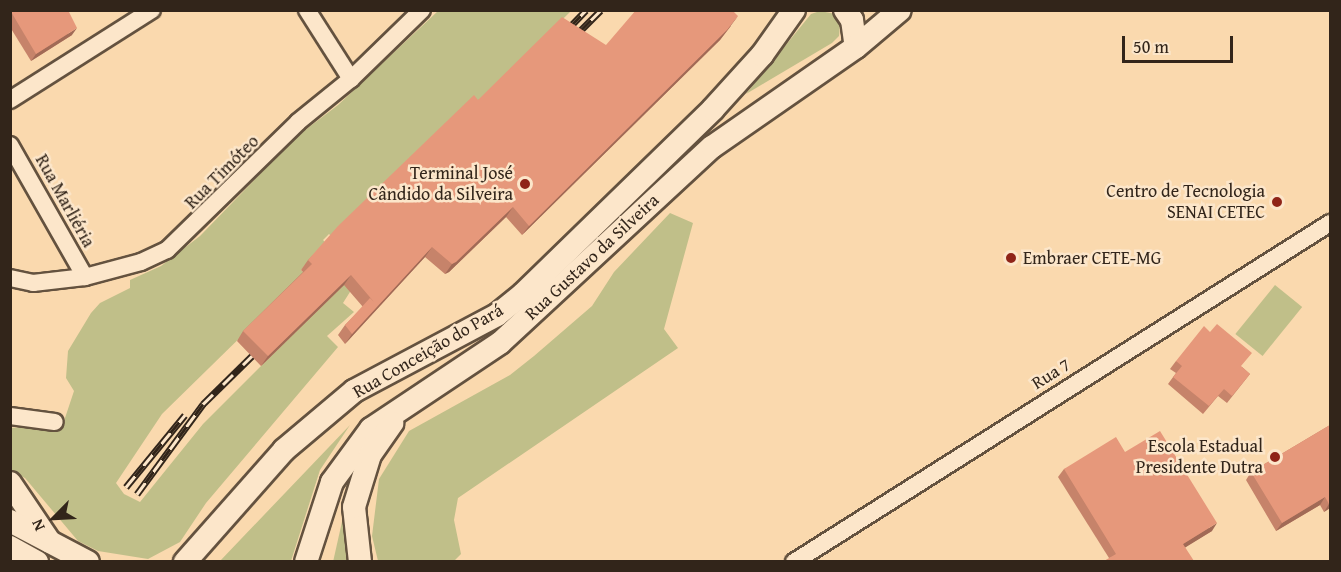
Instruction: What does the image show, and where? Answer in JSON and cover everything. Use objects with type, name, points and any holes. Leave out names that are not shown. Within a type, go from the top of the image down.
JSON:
[{"type":"main road","points":[[845,10],[852,20],[856,47]]},
{"type":"main road","name":"Rua Gustavo da Silveira","points":[[306,561],[325,500],[351,451],[371,429],[500,343],[712,147],[856,47],[900,10]]},
{"type":"main road","name":"Rua Conceição do Pará","points":[[185,561],[284,450],[354,391],[497,315],[523,294],[713,109],[762,55],[795,11]]},
{"type":"main road","points":[[360,561],[354,507],[363,473],[370,455],[406,404]]},
{"type":"main road","points":[[10,483],[53,545]]},
{"type":"main road","points":[[10,521],[88,561]]},
{"type":"main road","points":[[10,546],[37,561]]},
{"type":"street","points":[[10,100],[152,10]]},
{"type":"street","points":[[307,10],[351,79]]},
{"type":"street","name":"Rua Timóteo","points":[[10,278],[33,284],[85,277],[141,262],[167,250],[298,122],[351,79],[423,10]]},
{"type":"street","name":"Rua Marliéria","points":[[10,145],[85,277]]},
{"type":"street","name":"Rua 7","points":[[794,561],[1330,223]]},
{"type":"street","points":[[10,416],[56,422]]},
{"type":"shaded area","points":[[438,11],[571,11],[471,110],[332,237],[329,234],[301,270],[305,274],[162,414],[116,483],[124,494],[140,502],[203,424],[349,278],[355,284],[343,303],[354,312],[327,336],[338,347],[206,503],[180,542],[148,559],[98,551],[78,541],[25,478],[11,471],[10,428],[63,424],[74,391],[66,378],[68,351],[91,313],[100,303],[130,288],[130,280],[161,266],[200,236],[296,137],[338,105]]},
{"type":"shaded area","points":[[820,11],[836,14],[840,24],[839,36],[832,43],[746,94],[811,14]]},
{"type":"shaded area","points":[[670,213],[693,223],[664,329],[678,348],[458,498],[454,520],[461,554],[454,561],[378,561],[372,536],[379,479],[409,431],[510,375],[534,356],[592,306],[614,272]]},
{"type":"shaded area","points":[[1275,285],[1302,307],[1263,356],[1235,334]]},
{"type":"shaded area","points":[[350,425],[320,470],[291,561],[220,561]]},
{"type":"shaded area","points":[[348,495],[355,561],[333,562]]},
{"type":"building","points":[[10,10],[68,10],[77,28],[36,54]]},
{"type":"building","points":[[636,10],[732,10],[738,16],[727,30],[529,226],[513,207],[452,264],[432,247],[352,334],[345,325],[370,298],[374,302],[351,275],[268,356],[243,331],[312,264],[308,260],[338,226],[474,95],[478,100],[562,17],[606,45]]},
{"type":"building","points":[[1217,324],[1252,353],[1241,366],[1250,374],[1232,396],[1224,389],[1209,406],[1173,377],[1182,366],[1176,361],[1204,326],[1210,332]]},
{"type":"building","points":[[1330,425],[1330,504],[1325,497],[1282,523],[1251,472]]},
{"type":"building","points":[[1160,431],[1217,523],[1183,544],[1194,561],[1104,561],[1116,554],[1064,469],[1116,437],[1125,452]]},
{"type":"railway","points":[[561,36],[586,10]]},
{"type":"railway","points":[[571,40],[601,10]]},
{"type":"railway","points":[[137,494],[203,404],[264,344]]},
{"type":"railway","points":[[126,487],[185,415]]},
{"type":"place","name":"Terminal José Cândido da Silveira","points":[[525,184]]},
{"type":"place","name":"Centro de Tecnologia SENAI CETEC","points":[[1277,202]]},
{"type":"place","name":"Embraer CETE-MG","points":[[1011,258]]},
{"type":"place","name":"Escola Estadual Presidente Dutra","points":[[1275,457]]}]
